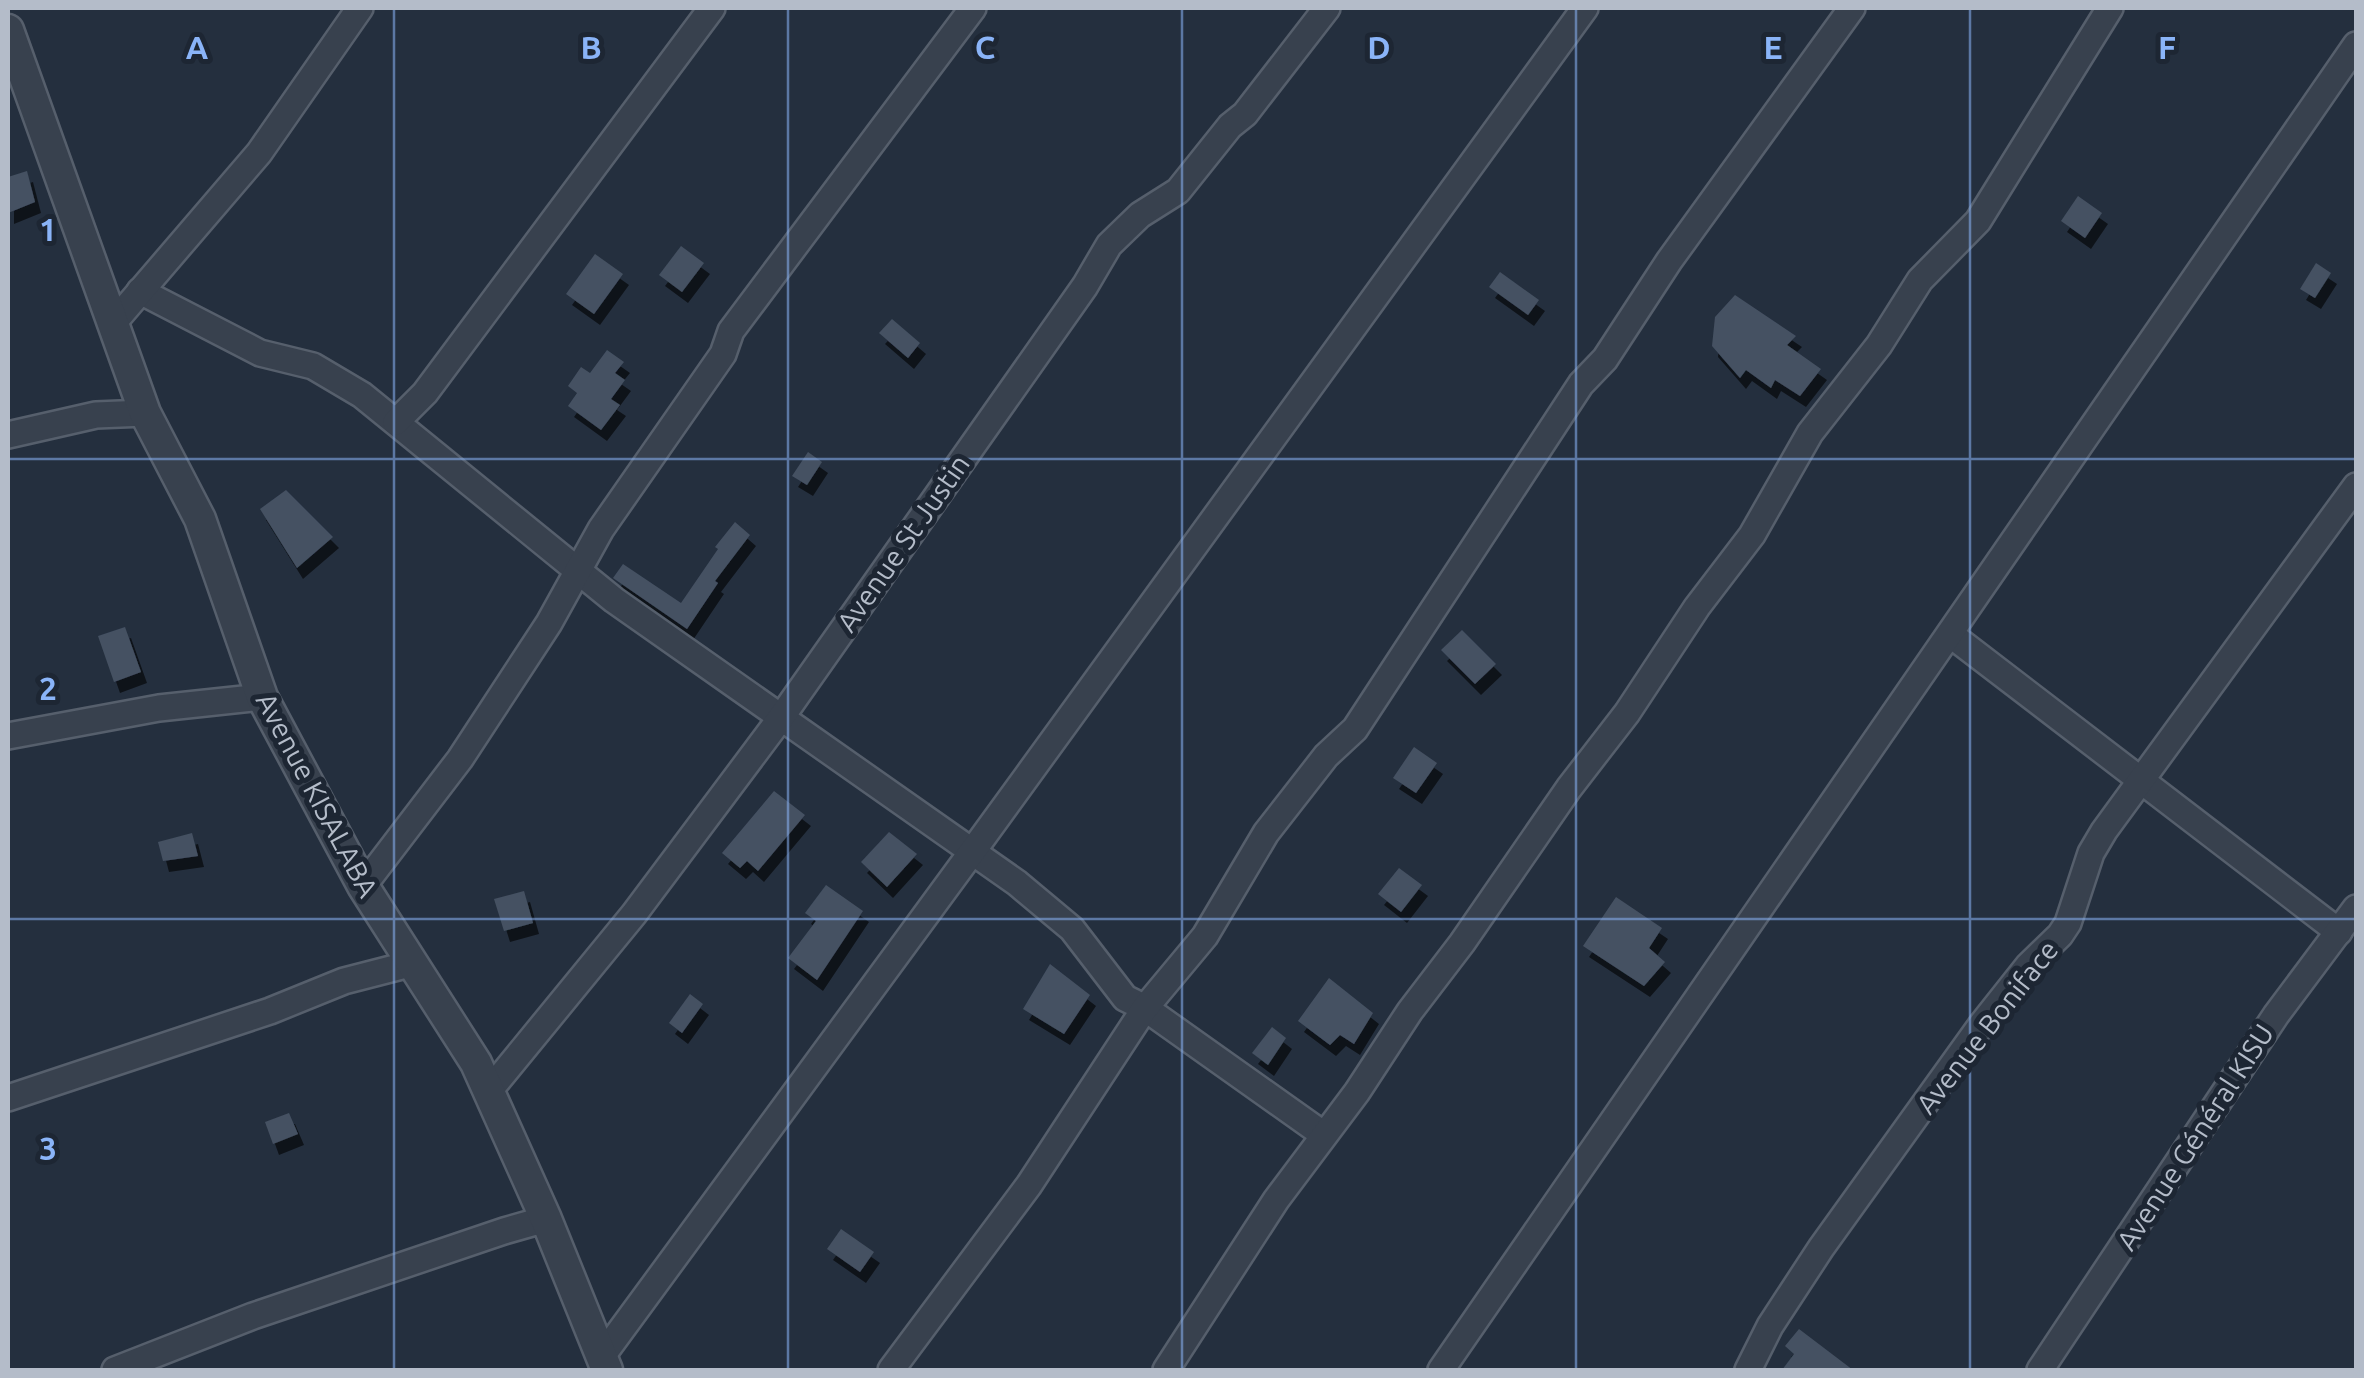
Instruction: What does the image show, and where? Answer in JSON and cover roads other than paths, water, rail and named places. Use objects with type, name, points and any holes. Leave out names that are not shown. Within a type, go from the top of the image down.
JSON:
[{"type":"street","points":[[114,322],[259,153],[360,8]]},
{"type":"street","points":[[396,422],[425,393],[712,8]]},
{"type":"street","points":[[363,886],[460,759],[549,623],[600,529],[722,354],[731,331],[973,8]]},
{"type":"street","name":"Avenue St Justin","points":[[489,1091],[634,914],[780,718],[1085,286],[1109,245],[1140,215],[1178,191],[1230,126],[1245,114],[1327,8]]},
{"type":"street","points":[[605,1363],[1585,8]]},
{"type":"street","points":[[891,1370],[1029,1185],[1144,1008],[1205,936],[1266,832],[1326,756],[1355,729],[1581,384],[1605,360],[1669,261],[1852,8]]},
{"type":"street","points":[[1166,1370],[1276,1200],[1752,535],[1810,434],[1879,345],[1920,280],[1978,221],[2110,8]]},
{"type":"street","name":"Avenue KISALABA","points":[[8,30],[145,413],[200,520],[262,697],[363,886],[444,1012],[489,1091],[605,1363]]},
{"type":"street","points":[[1441,1370],[2356,46]]},
{"type":"street","points":[[140,292],[260,352],[313,366],[362,394],[614,600],[1017,883],[1072,930],[1125,998],[1324,1135]]},
{"type":"street","points":[[8,435],[96,415],[145,413]]},
{"type":"street","name":"Avenue Boniface","points":[[1748,1370],[1770,1326],[1821,1248],[1982,1024],[2028,966],[2060,935],[2091,854],[2356,486]]},
{"type":"street","points":[[1950,634],[2338,932]]},
{"type":"street","points":[[8,736],[159,708],[262,697]]},
{"type":"street","name":"Avenue Général KISU","points":[[2040,1370],[2270,1023],[2356,908]]},
{"type":"street","points":[[8,1098],[270,1011],[344,981],[410,964]]},
{"type":"street","points":[[115,1370],[254,1316],[546,1220]]}]
